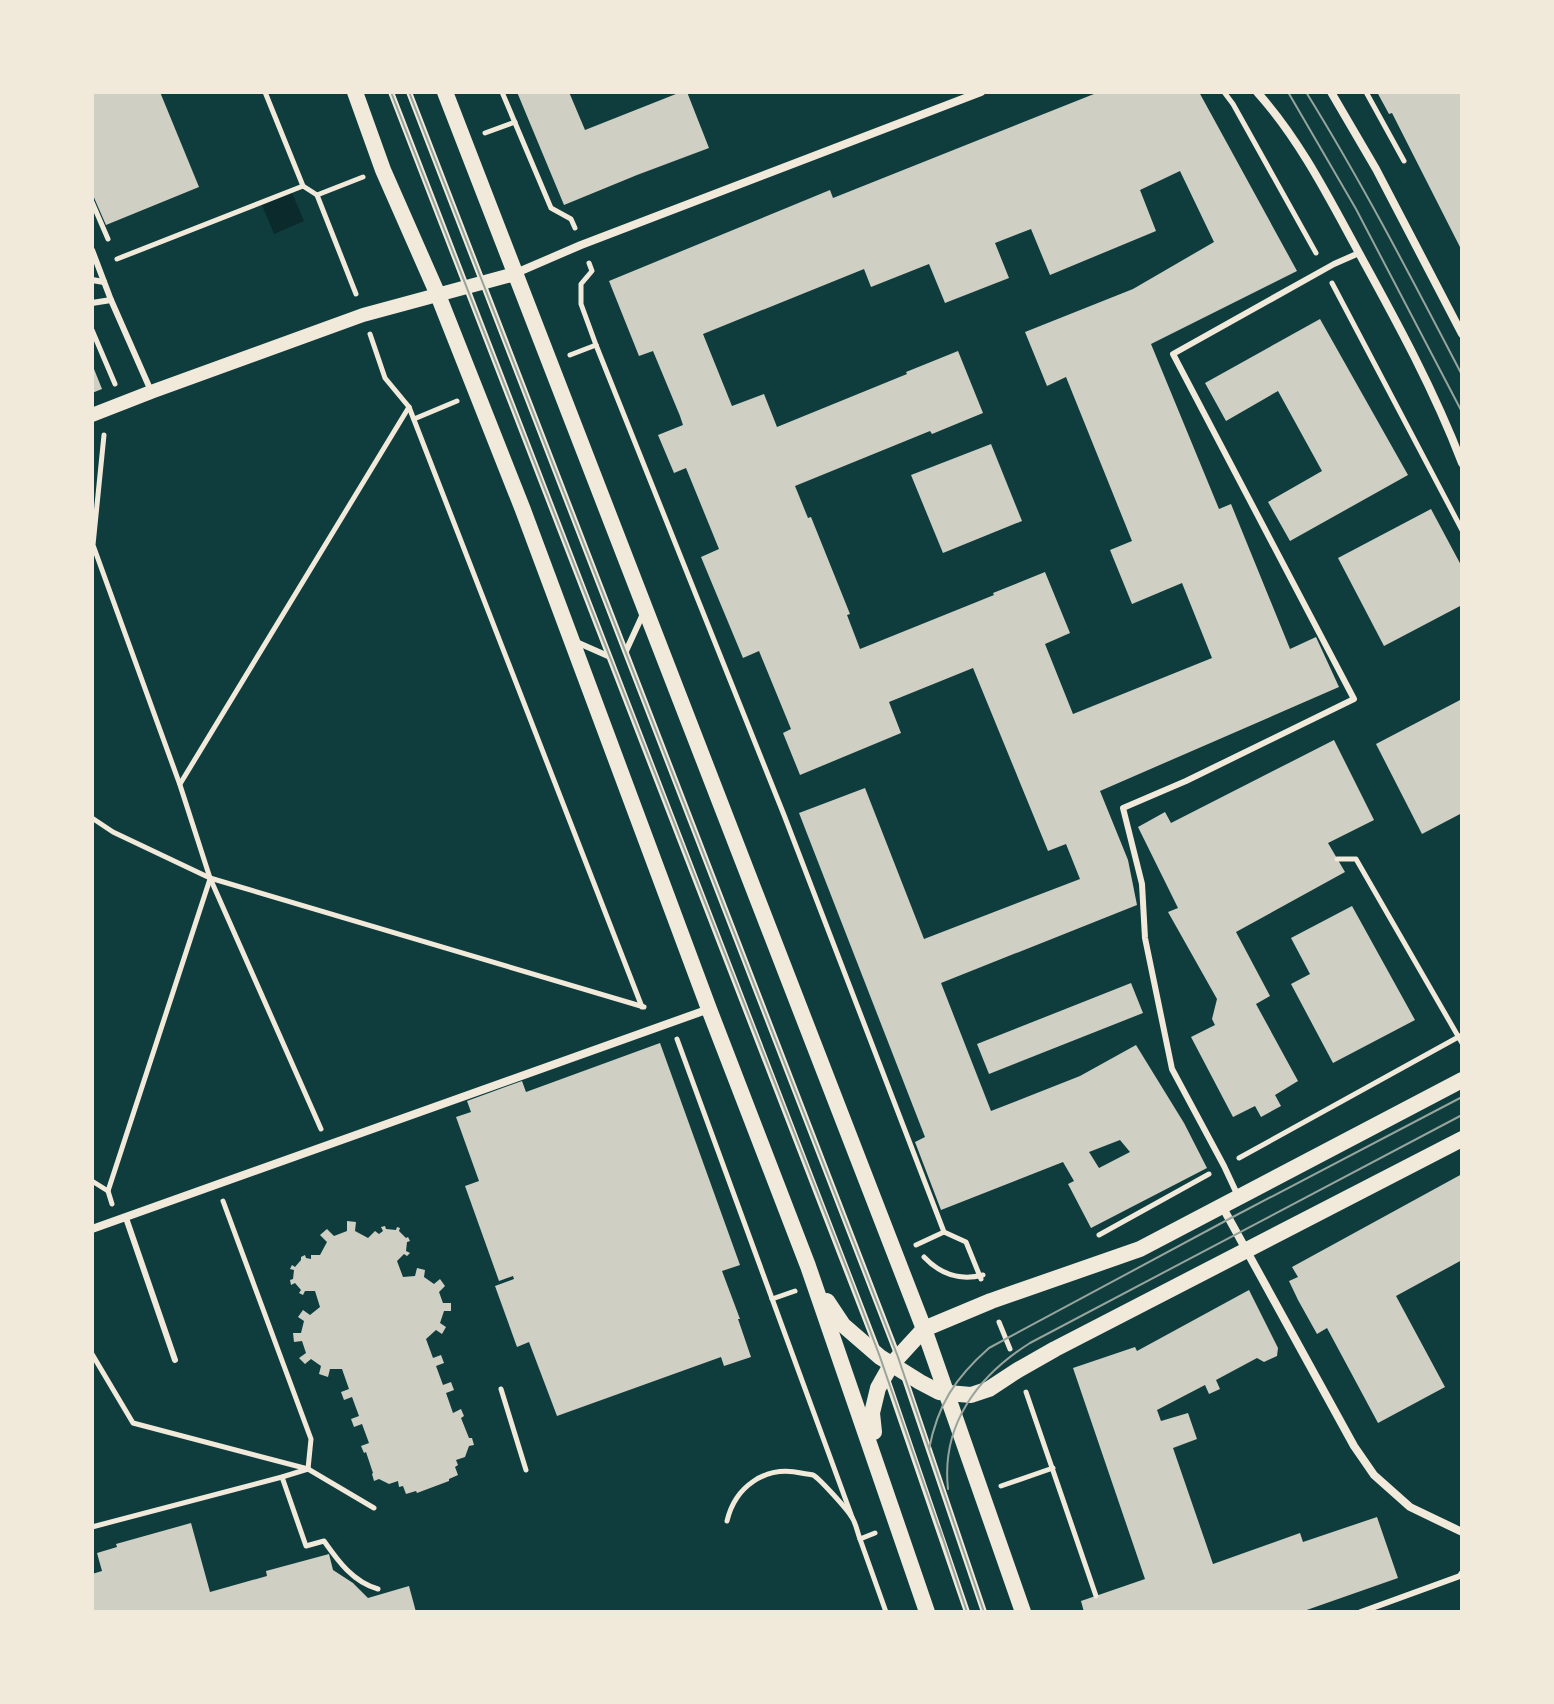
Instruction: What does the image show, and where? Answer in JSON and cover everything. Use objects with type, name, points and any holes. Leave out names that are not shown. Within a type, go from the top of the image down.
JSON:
[{"type":"main road","points":[[355,92],[383,170],[438,295],[523,510],[815,1283],[927,1612]]},
{"type":"main road","points":[[445,92],[924,1329],[1023,1612]]},
{"type":"main road","points":[[877,1461],[872,1413],[878,1388],[891,1365],[924,1329],[991,1301],[1140,1249],[1462,1080]]},
{"type":"main road","points":[[815,1283],[843,1325],[891,1365],[939,1392],[971,1395],[989,1389],[1018,1370],[1462,1139]]},
{"type":"street","points":[[92,415],[363,315],[515,274],[581,245],[981,92]]},
{"type":"street","points":[[1257,92],[1292,137],[1383,295],[1442,412],[1462,463]]},
{"type":"street","points":[[1331,92],[1376,169],[1462,334]]},
{"type":"street","points":[[92,1229],[709,1009]]},
{"type":"street","points":[[1221,1205],[1354,1446],[1374,1475],[1410,1507],[1462,1532]]},
{"type":"lane","points":[[391,92],[609,657],[891,1365],[967,1612]]},
{"type":"lane","points":[[409,92],[626,651],[984,1612]]},
{"type":"lane","points":[[92,250],[151,392]]},
{"type":"lane","points":[[1238,1196],[1172,1069],[1145,938],[1142,884],[1123,808],[1186,781],[1354,699],[1173,354],[1359,253]]},
{"type":"lane","points":[[92,280],[104,282]]},
{"type":"lane","points":[[92,303],[111,300]]},
{"type":"lane","points":[[626,651],[646,608]]},
{"type":"lane","points":[[571,639],[609,657]]},
{"type":"lane","points":[[126,1218],[175,1360]]},
{"type":"lane","points":[[1361,1612],[1462,1573]]},
{"type":"path","points":[[117,259],[303,186],[265,92]]},
{"type":"path","points":[[502,92],[551,208],[571,219],[592,271],[581,284],[581,304],[790,830],[944,1232],[966,1242],[991,1301],[1096,1596]]},
{"type":"path","points":[[1224,92],[1325,269],[1462,530]]},
{"type":"path","points":[[1366,92],[1404,161]]},
{"type":"path","points":[[92,330],[123,403]]},
{"type":"path","points":[[92,818],[113,832],[210,878],[642,1007],[409,407],[180,785]]},
{"type":"path","points":[[107,409],[93,544],[180,785],[210,878],[317,1119]]},
{"type":"path","points":[[1337,859],[1356,859],[1462,1043]]},
{"type":"path","points":[[92,1181],[108,1191],[210,878]]},
{"type":"path","points":[[671,1022],[852,1517]]},
{"type":"path","points":[[218,1184],[311,1439],[308,1469]]},
{"type":"path","points":[[930,1239],[944,1232]]},
{"type":"path","points":[[915,1245],[927,1261],[941,1272],[961,1279],[980,1276]]},
{"type":"path","points":[[92,1354],[133,1423],[308,1469],[374,1508]]},
{"type":"path","points":[[501,1389],[526,1470]]},
{"type":"path","points":[[92,1527],[308,1469]]},
{"type":"path","points":[[727,1521],[730,1508],[748,1484],[775,1471],[791,1470]]},
{"type":"path","points":[[282,1477],[306,1546],[324,1541],[341,1565],[367,1586],[378,1589]]},
{"type":"path","points":[[860,1539],[886,1612]]},
{"type":"water","points":[[292,193],[304,221],[274,234],[262,205]]},
{"type":"building","points":[[92,92],[160,92],[199,187],[106,225],[92,193]]},
{"type":"building","points":[[517,92],[569,92],[585,130],[687,92],[709,148],[564,205]]},
{"type":"building","points":[[1099,92],[1199,92],[1297,271],[1151,344],[1219,509],[1231,504],[1290,649],[1316,637],[1339,687],[1100,791],[1128,860],[1137,905],[941,983],[991,1111],[1080,1076],[1136,1045],[1184,1123],[1207,1168],[1091,1228],[1068,1184],[1074,1181],[1063,1162],[941,1210],[915,1142],[925,1137],[799,813],[865,788],[924,939],[1080,879],[1066,844],[1048,851],[973,668],[889,702],[901,733],[800,775],[783,733],[791,729],[759,651],[743,658],[701,557],[719,549],[686,468],[674,473],[658,435],[683,425],[680,416],[653,351],[639,356],[609,281],[830,190],[833,198]],"holes":[[[1180,171],[1214,242],[1133,289],[1025,332],[1047,386],[1066,377],[1132,541],[1110,550],[1132,604],[1182,583],[1212,658],[1073,714],[1045,644],[1070,633],[1045,572],[860,649],[847,615],[850,614],[811,517],[808,518],[795,486],[930,431],[932,434],[983,413],[958,351],[777,427],[764,394],[732,406],[703,334],[864,269],[871,287],[929,264],[945,303],[1009,278],[995,243],[1031,229],[1050,275],[1156,231],[1140,190]],[[1120,1140],[1130,1152],[1099,1168],[1089,1152]]]},
{"type":"building","points":[[1377,92],[1462,92],[1462,251],[1392,113],[1389,114]]},
{"type":"building","points":[[1320,319],[1408,475],[1290,541],[1268,502],[1322,471],[1278,391],[1226,421],[1205,383]]},
{"type":"building","points":[[92,364],[102,389],[92,393]]},
{"type":"building","points":[[991,444],[1022,521],[943,553],[911,475]]},
{"type":"building","points":[[1431,509],[1462,567],[1462,605],[1384,646],[1338,558]]},
{"type":"building","points":[[1462,699],[1462,813],[1422,834],[1376,744]]},
{"type":"building","points":[[1334,740],[1374,820],[1328,843],[1345,872],[1236,932],[1270,996],[1256,1004],[1298,1081],[1275,1095],[1281,1106],[1261,1117],[1255,1106],[1233,1117],[1191,1037],[1215,1025],[1212,1019],[1217,999],[1168,912],[1178,908],[1138,827],[1165,812],[1171,823]]},
{"type":"building","points":[[1352,906],[1415,1020],[1333,1063],[1291,984],[1310,974],[1291,938]]},
{"type":"building","points":[[1131,983],[1143,1013],[989,1074],[977,1044]]},
{"type":"building","points":[[660,1043],[740,1265],[722,1271],[751,1357],[724,1366],[721,1357],[557,1416],[529,1342],[517,1347],[495,1286],[514,1279],[513,1276],[499,1281],[465,1186],[479,1181],[456,1117],[471,1112],[467,1101],[522,1081],[526,1092]]},
{"type":"building","points":[[1462,1174],[1462,1260],[1396,1296],[1445,1387],[1378,1423],[1327,1328],[1317,1334],[1298,1300],[1289,1281],[1298,1277],[1292,1267]]},
{"type":"building","points":[[347,1221],[356,1222],[355,1231],[368,1238],[375,1231],[379,1234],[383,1231],[381,1227],[400,1228],[399,1231],[410,1241],[407,1242],[406,1251],[410,1253],[397,1261],[403,1277],[415,1276],[417,1268],[425,1270],[424,1277],[434,1284],[440,1279],[445,1286],[439,1292],[443,1303],[451,1303],[451,1311],[444,1311],[440,1323],[446,1327],[442,1334],[436,1330],[426,1339],[433,1358],[441,1355],[444,1363],[436,1366],[443,1385],[451,1382],[454,1390],[446,1393],[453,1413],[461,1409],[464,1416],[461,1418],[474,1445],[469,1446],[465,1457],[456,1460],[458,1475],[417,1493],[406,1494],[398,1481],[389,1484],[379,1479],[374,1481],[366,1452],[361,1446],[369,1443],[362,1424],[354,1427],[351,1419],[359,1416],[352,1397],[344,1400],[341,1392],[349,1389],[342,1369],[330,1369],[328,1377],[319,1374],[321,1366],[311,1359],[305,1364],[299,1358],[306,1353],[302,1341],[294,1342],[293,1333],[301,1333],[304,1321],[298,1317],[303,1310],[310,1315],[320,1307],[315,1291],[305,1291],[303,1295],[295,1283],[291,1285],[294,1270],[290,1269],[305,1255],[311,1259],[311,1255],[320,1255],[327,1242],[320,1235],[327,1229],[334,1236],[347,1231]]},
{"type":"building","points":[[1249,1290],[1278,1348],[1277,1356],[1264,1362],[1257,1358],[1216,1380],[1220,1389],[1209,1394],[1205,1385],[1157,1410],[1161,1421],[1188,1413],[1197,1439],[1173,1448],[1213,1564],[1300,1533],[1303,1542],[1377,1517],[1398,1578],[1301,1612],[1084,1612],[1081,1601],[1145,1579],[1073,1368],[1135,1347],[1137,1351]]},
{"type":"building","points":[[191,1523],[210,1592],[267,1576],[266,1571],[329,1554],[333,1570],[368,1598],[409,1586],[416,1612],[92,1612],[92,1574],[102,1571],[97,1553],[117,1547],[116,1544]]},
{"type":"tram line","points":[[391,92],[848,1272],[942,1537]]},
{"type":"tram line","points":[[409,92],[898,1357],[984,1612]]},
{"type":"tram line","points":[[1288,92],[1356,209],[1462,412]]},
{"type":"tram line","points":[[1306,92],[1367,197],[1462,375]]},
{"type":"tram line","points":[[929,1449],[937,1418],[957,1381],[989,1348],[1462,1097]]},
{"type":"tram line","points":[[948,1489],[947,1465],[957,1423],[979,1387],[1011,1356],[1030,1343],[1462,1115]]},
{"type":"tram line","points":[[939,1527],[967,1612]]}]
